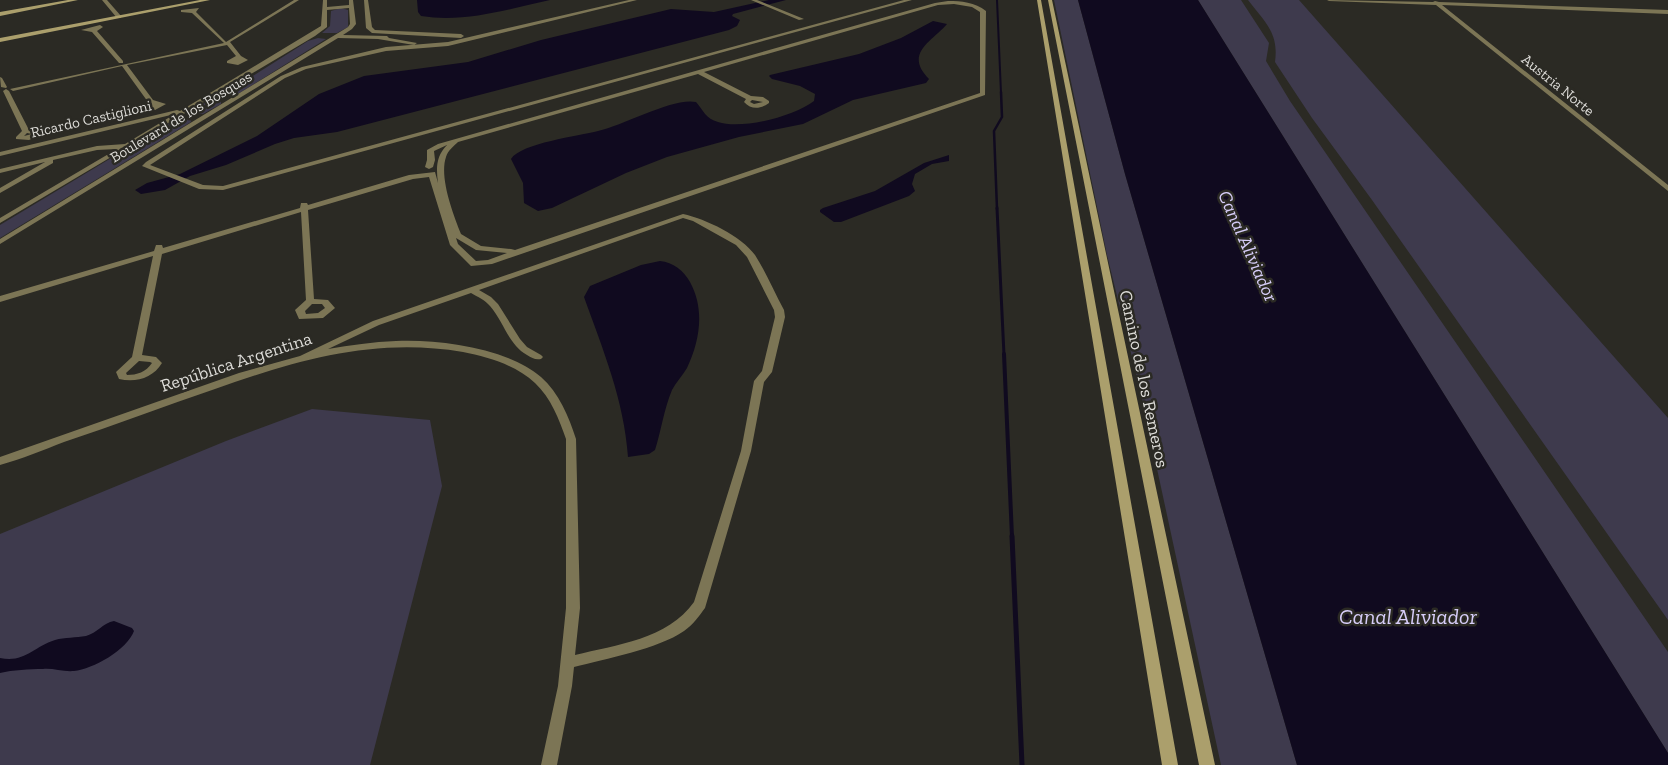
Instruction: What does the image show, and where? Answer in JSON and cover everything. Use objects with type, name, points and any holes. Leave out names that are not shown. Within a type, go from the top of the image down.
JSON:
[{"type":"main road","points":[[0,14],[76,0]]},
{"type":"main road","points":[[0,40],[208,0]]},
{"type":"main road","name":"Camino de los Remeros","points":[[1038,0],[1170,765]]},
{"type":"main road","name":"Camino de los Remeros","points":[[1050,0],[1207,765]]},
{"type":"street","points":[[104,0],[120,17]]},
{"type":"street","points":[[226,42],[289,0]]},
{"type":"street","points":[[6,88],[226,42],[297,0]]},
{"type":"street","name":"Boulevard de los Bosques","points":[[0,221],[313,35],[324,27],[325,0]]},
{"type":"street","points":[[366,0],[368,28],[374,32],[456,36],[620,0]]},
{"type":"street","points":[[635,0],[461,41],[435,46],[386,49],[309,66],[291,73],[146,166],[209,189],[223,188],[910,0]]},
{"type":"street","points":[[1329,0],[1435,2],[1668,12]]},
{"type":"street","points":[[755,1],[802,18],[831,22]]},
{"type":"street","points":[[962,4],[980,8],[983,11],[983,94],[489,262],[474,264],[454,245],[428,171],[432,148],[937,4],[962,4],[977,1]]},
{"type":"street","name":"Austria Norte","points":[[1435,2],[1668,189]]},
{"type":"street","points":[[324,8],[352,3]]},
{"type":"street","name":"Boulevard de los Bosques","points":[[0,242],[336,36],[352,24],[352,3]]},
{"type":"street","points":[[193,12],[226,42],[239,57]]},
{"type":"street","points":[[802,18],[806,23],[802,30]]},
{"type":"street","points":[[94,32],[123,64],[150,102]]},
{"type":"street","points":[[313,35],[461,41]]},
{"type":"street","points":[[373,38],[435,46]]},
{"type":"street","points":[[700,72],[750,98]]},
{"type":"street","points":[[0,79],[26,131]]},
{"type":"street","points":[[204,100],[221,98],[230,102]]},
{"type":"street","points":[[184,111],[190,117],[210,114]]},
{"type":"street","name":"Ricardo Castiglioni","points":[[0,154],[184,111]]},
{"type":"street","points":[[460,139],[447,149],[443,155],[441,169],[453,225],[457,235],[465,242],[479,248],[497,251],[531,247]]},
{"type":"street","points":[[0,171],[103,147],[125,146]]},
{"type":"street","points":[[78,152],[116,152]]},
{"type":"street","points":[[0,191],[58,157]]},
{"type":"street","points":[[0,298],[304,206],[441,169]]},
{"type":"street","points":[[304,206],[310,301]]},
{"type":"street","points":[[304,357],[376,323],[683,216],[696,218],[739,243],[751,256],[779,310],[767,372],[760,381],[746,450],[700,604],[690,618],[677,628],[610,653],[568,662]]},
{"type":"street","points":[[0,294],[159,249]]},
{"type":"street","points":[[137,358],[159,249]]},
{"type":"street","points":[[471,290],[488,299],[495,306],[516,341],[524,349],[538,357]]},
{"type":"street","name":"República Argentina","points":[[0,461],[231,379],[304,357],[374,344],[441,345],[480,352],[509,362],[528,373],[548,392],[564,418],[572,439],[573,608],[568,662],[548,765]]},
{"type":"shaded area","points":[[1054,0],[1078,0],[1125,174],[1297,765],[1221,765],[1140,390],[1107,255]]},
{"type":"shaded area","points":[[1198,0],[1241,0],[1269,43],[1266,61],[1290,101],[1668,652],[1668,753]]},
{"type":"shaded area","points":[[1248,0],[1299,0],[1668,418],[1668,620],[1372,200],[1312,118],[1275,62],[1276,52],[1273,35]]},
{"type":"shaded area","points":[[341,8],[348,10],[348,27],[337,33],[322,33],[330,26],[331,11]]},
{"type":"shaded area","points":[[318,38],[326,39],[238,94],[223,95],[308,41]]},
{"type":"shaded area","points":[[216,100],[221,101],[221,104],[203,114],[189,114],[204,103]]},
{"type":"shaded area","points":[[190,119],[191,122],[0,238],[0,225],[171,122]]},
{"type":"shaded area","points":[[312,409],[430,420],[442,486],[370,765],[0,765],[0,534],[226,441]]},
{"type":"water","points":[[417,0],[550,0],[486,14],[437,18],[421,16],[418,12]]},
{"type":"water","points":[[769,0],[786,0],[733,14],[732,16],[740,20],[737,26],[729,30],[337,132],[294,138],[226,165],[190,176],[165,190],[141,194],[135,190],[147,183],[180,174],[257,136],[319,94],[364,76],[468,62],[541,40],[671,9],[714,12]]},
{"type":"water","name":"Canal Aliviador","points":[[1078,0],[1198,0],[1668,753],[1668,765],[1297,765],[1125,174]]},
{"type":"water","points":[[933,21],[947,24],[928,42],[920,55],[919,62],[922,70],[929,79],[926,83],[853,100],[803,124],[739,137],[667,157],[626,173],[552,208],[538,211],[524,203],[523,183],[511,159],[517,153],[538,144],[609,128],[662,107],[687,102],[696,102],[710,119],[728,124],[754,123],[782,116],[805,107],[814,101],[815,94],[800,86],[772,79],[770,75],[859,54],[901,38]]},
{"type":"water","points":[[949,155],[949,161],[932,164],[915,174],[912,184],[915,191],[909,196],[841,222],[834,222],[820,212],[823,208],[875,191],[924,163]]},
{"type":"water","points":[[660,261],[678,268],[690,282],[698,303],[698,336],[687,368],[669,397],[655,450],[649,454],[628,457],[626,436],[617,395],[584,297],[590,286],[641,265]]},
{"type":"water","points":[[114,621],[132,628],[134,631],[117,651],[90,667],[74,671],[38,669],[0,673],[0,658],[16,658],[55,640],[86,636]]},
{"type":"waterway","points":[[997,0],[1001,93]]},
{"type":"waterway","points":[[997,209],[994,131],[1002,117],[1001,92]]},
{"type":"waterway","points":[[997,208],[1004,355]]},
{"type":"waterway","points":[[1004,354],[1012,537]]},
{"type":"waterway","points":[[1012,536],[1022,765]]}]
